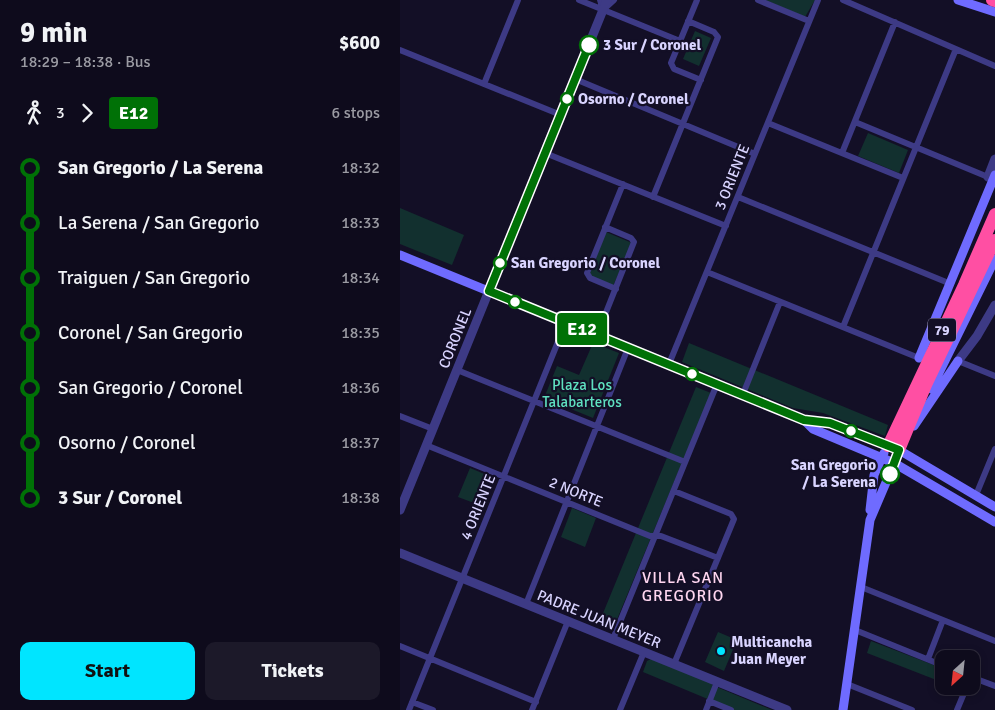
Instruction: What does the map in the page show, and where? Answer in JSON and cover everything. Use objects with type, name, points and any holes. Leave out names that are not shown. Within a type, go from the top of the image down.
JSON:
[{"type":"highway","name":"79","points":[[894,448],[900,418],[971,270],[995,214]]},
{"type":"highway","name":"79","points":[[894,448],[995,240]]},
{"type":"highway","points":[[900,418],[919,358]]},
{"type":"main road","points":[[958,0],[995,12]]},
{"type":"main road","points":[[919,358],[970,239],[991,176]]},
{"type":"main road","points":[[400,255],[804,420],[830,423],[894,448],[995,506]]},
{"type":"main road","points":[[870,520],[894,463],[894,448],[995,259]]},
{"type":"main road","points":[[843,710],[870,520],[873,481],[881,458],[894,448],[958,361]]},
{"type":"main road","points":[[804,420],[813,429],[894,463],[995,522]]},
{"type":"street","points":[[484,84],[518,0]]},
{"type":"street","points":[[579,0],[680,41]]},
{"type":"street","points":[[600,0],[603,10]]},
{"type":"street","name":"CORONEL","points":[[400,510],[608,0]]},
{"type":"street","name":"CORONEL","points":[[603,10],[614,0]]},
{"type":"street","points":[[697,0],[672,61],[672,67],[700,80]]},
{"type":"street","points":[[758,0],[809,21]]},
{"type":"street","name":"3 ORIENTE","points":[[669,364],[818,0]]},
{"type":"street","points":[[843,0],[995,66]]},
{"type":"street","points":[[653,197],[717,35],[688,21]]},
{"type":"street","points":[[842,153],[895,22]]},
{"type":"street","points":[[843,327],[956,49]]},
{"type":"street","points":[[400,50],[561,115]]},
{"type":"street","points":[[575,79],[755,154]]},
{"type":"street","points":[[855,122],[991,176],[995,159]]},
{"type":"street","points":[[768,123],[903,178]]},
{"type":"street","points":[[545,153],[726,226]]},
{"type":"street","points":[[616,288],[587,275],[623,184]]},
{"type":"street","points":[[738,197],[951,284]]},
{"type":"street","points":[[597,335],[634,241],[605,227]]},
{"type":"street","points":[[707,272],[919,358]]},
{"type":"street","points":[[743,394],[780,302]]},
{"type":"street","points":[[995,305],[977,336],[958,361],[995,376]]},
{"type":"street","name":"4 ORIENTE","points":[[409,710],[566,322]]},
{"type":"street","points":[[526,604],[628,348]]},
{"type":"street","points":[[457,370],[685,462]]},
{"type":"street","points":[[613,639],[717,384]]},
{"type":"street","points":[[400,416],[433,430]]},
{"type":"street","name":"2 NORTE","points":[[426,444],[650,536],[661,536],[718,558]]},
{"type":"street","points":[[976,495],[995,449]]},
{"type":"street","points":[[674,491],[734,517],[674,664]]},
{"type":"street","name":"PADRE JUAN MEYER","points":[[400,553],[787,710]]},
{"type":"street","points":[[861,587],[995,640]]},
{"type":"street","points":[[928,659],[943,620]]},
{"type":"street","points":[[532,710],[568,621]]},
{"type":"street","points":[[855,630],[935,662]]},
{"type":"street","points":[[400,646],[536,702]]},
{"type":"street","points":[[620,710],[644,652]]},
{"type":"street","points":[[980,680],[995,686]]},
{"type":"street","points":[[706,710],[717,682]]},
{"type":"street","points":[[847,684],[912,710]]},
{"type":"street","points":[[957,710],[963,695]]},
{"type":"street","points":[[710,701],[731,710]]},
{"type":"street","points":[[412,702],[433,710]]},
{"type":"green space","points":[[765,0],[815,0],[805,17]]},
{"type":"green space","points":[[695,31],[711,38],[699,66],[683,59]]},
{"type":"green space","points":[[868,133],[908,150],[899,173],[858,156]]},
{"type":"green space","points":[[400,208],[464,235],[452,265],[400,244]]},
{"type":"green space","points":[[606,232],[632,243],[613,286],[591,276],[590,272]]},
{"type":"green space","name":"Plaza Los Talabarteros","points":[[593,343],[619,353],[593,418],[544,398],[557,366],[579,375]]},
{"type":"green space","points":[[689,343],[888,425],[885,436],[823,413],[793,408],[682,362]]},
{"type":"green space","points":[[696,387],[711,393],[613,629],[599,623]]},
{"type":"green space","points":[[470,468],[494,478],[482,506],[458,497]]},
{"type":"green space","points":[[572,508],[596,518],[585,547],[561,537]]},
{"type":"green space","name":"Multicancha Juan Meyer","points":[[718,632],[737,640],[724,671],[705,662]]},
{"type":"green space","points":[[871,641],[935,666],[935,679],[867,653]]},
{"type":"green space","points":[[651,659],[711,682],[712,685],[772,710],[734,710],[643,672],[647,661]]},
{"type":"bus line","name":"E12","points":[[589,45],[489,291],[804,420],[824,421],[899,450],[890,474]]},
{"type":"place","name":"3 Sur / Coronel","points":[[589,45]]},
{"type":"place","name":"Osorno / Coronel","points":[[567,99]]},
{"type":"place","name":"San Gregorio / Coronel","points":[[500,263]]},
{"type":"place","name":"San Gregorio / La Serena","points":[[890,474]]},
{"type":"place","name":"Multicancha Juan Meyer","points":[[721,651]]},
{"type":"district","name":"VILLA SAN GREGORIO","points":[[683,587]]}]
